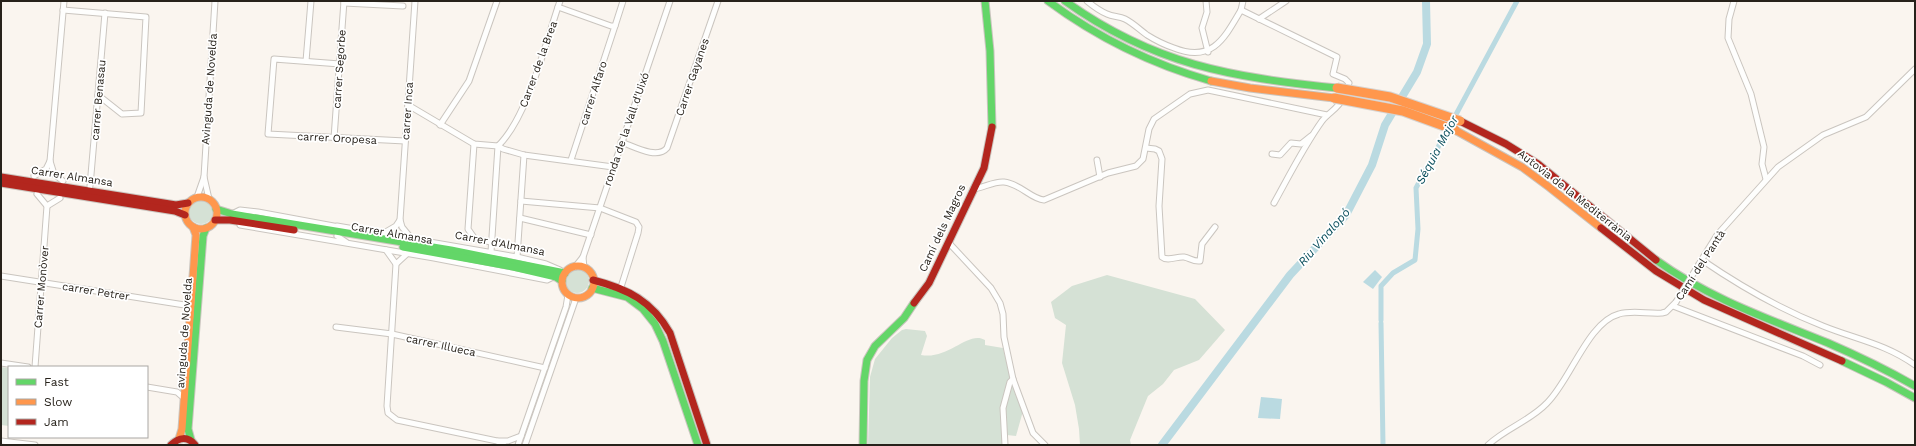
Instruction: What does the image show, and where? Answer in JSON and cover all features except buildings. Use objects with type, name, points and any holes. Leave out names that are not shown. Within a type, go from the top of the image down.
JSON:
[{"type":"main road","name":"Camí dels Magros","points":[[863,445],[864,381],[867,360],[875,346],[915,306],[929,283],[984,168],[990,151],[992,133],[989,42],[985,1]]},
{"type":"main road","name":"Autovia de la Mediterrània","points":[[1048,1],[1070,18],[1103,38],[1136,55],[1186,74],[1236,86],[1366,103],[1403,111],[1455,130],[1517,163],[1644,263],[1708,302],[1732,315],[1862,370],[1915,398]]},
{"type":"main road","name":"Autovia de la Mediterrània","points":[[1065,1],[1120,34],[1166,56],[1185,62],[1233,75],[1337,88],[1390,97],[1460,121],[1500,140],[1526,156],[1662,264],[1706,292],[1759,317],[1858,356],[1915,386]]},
{"type":"main road","name":"Carrer Almansa","points":[[1,177],[176,205],[188,203]]},
{"type":"main road","name":"Carrer Almansa","points":[[1,183],[176,211],[185,215]]},
{"type":"main road","points":[[197,197],[209,199],[216,209],[215,220],[206,228],[193,227],[187,221],[185,215],[188,203],[197,197]]},
{"type":"main road","name":"Carrer d'Almansa","points":[[216,209],[231,217],[347,233],[459,251],[560,276]]},
{"type":"main road","name":"Carrer Almansa","points":[[215,220],[231,217],[560,276]]},
{"type":"main road","name":"avinguda de Novelda","points":[[173,443],[182,429],[196,235],[193,227]]},
{"type":"main road","name":"avinguda de Novelda","points":[[193,443],[188,429],[203,236],[206,228]]},
{"type":"main road","points":[[580,267],[591,274],[593,284],[587,295],[572,296],[563,288],[560,276],[580,267]]},
{"type":"main road","points":[[593,284],[621,287],[647,303],[655,310],[666,325],[707,445]]},
{"type":"main road","points":[[593,284],[627,297],[644,309],[655,324],[663,340],[698,445]]},
{"type":"main road","points":[[173,443],[186,438],[193,443]]},
{"type":"street","points":[[34,176],[46,170],[50,161],[64,1]]},
{"type":"street","name":"Avinguda de Novelda","points":[[197,197],[204,177],[215,1]]},
{"type":"street","points":[[311,1],[306,61],[340,64]]},
{"type":"street","name":"carrer Inca","points":[[400,220],[415,1]]},
{"type":"street","points":[[440,125],[469,81],[497,1]]},
{"type":"street","name":"Carrer de la Brea","points":[[498,146],[504,140],[526,101],[560,1]]},
{"type":"street","name":"carrer Alfaro","points":[[571,160],[623,1]]},
{"type":"street","name":"ronda de la Vall d'Uixó","points":[[580,267],[621,142],[670,1]]},
{"type":"street","name":"Carrer Gayanes","points":[[621,142],[654,153],[664,151],[669,144],[718,1]]},
{"type":"street","points":[[1087,1],[1108,14],[1124,19],[1148,36],[1170,47],[1183,52],[1199,54],[1208,52],[1227,34],[1244,1]]},
{"type":"street","points":[[1206,1],[1207,12],[1202,28],[1208,52]]},
{"type":"street","points":[[1259,19],[1286,1]]},
{"type":"street","points":[[1734,1],[1729,19],[1728,38],[1733,54],[1751,94],[1764,147],[1762,164],[1766,179]]},
{"type":"street","points":[[344,2],[403,6]]},
{"type":"street","name":"carrer Segorbe","points":[[334,138],[344,2]]},
{"type":"street","points":[[558,7],[610,26],[615,26]]},
{"type":"street","points":[[63,10],[146,17],[141,113],[122,114],[98,95]]},
{"type":"street","points":[[1240,10],[1336,57],[1333,74],[1345,79],[1349,83],[1340,106],[1327,115],[1314,134],[1287,178],[1274,203]]},
{"type":"street","name":"carrer Benasau","points":[[90,186],[105,13]]},
{"type":"street","name":"carrer Oropesa","points":[[306,61],[274,59],[268,134],[405,141]]},
{"type":"street","name":"Camí del Pantà","points":[[1488,445],[1495,438],[1534,416],[1549,402],[1602,323],[1610,317],[1620,313],[1631,312],[1662,314],[1666,312],[1675,304],[1717,235],[1766,179],[1790,157],[1806,148],[1823,135],[1866,117],[1915,69]]},
{"type":"street","points":[[973,189],[1002,182],[1019,186],[1036,198],[1044,200],[1100,176],[1136,166],[1143,159],[1149,129],[1154,119],[1190,94],[1199,91],[1208,90],[1327,115]]},
{"type":"street","points":[[408,105],[474,144],[498,146],[524,155],[613,166]]},
{"type":"street","points":[[1272,154],[1280,155],[1291,143],[1301,144],[1314,134]]},
{"type":"street","name":"Carrer d'Almansa","points":[[474,144],[468,229],[475,239],[492,242]]},
{"type":"street","points":[[491,252],[498,146]]},
{"type":"street","points":[[1146,148],[1155,148],[1159,151],[1162,159],[1159,206],[1162,257],[1166,259],[1185,257],[1193,261],[1200,261],[1202,244],[1216,227]]},
{"type":"street","points":[[517,257],[524,155]]},
{"type":"street","points":[[1097,160],[1100,176]]},
{"type":"street","points":[[50,161],[54,174],[63,182]]},
{"type":"street","name":"Avinguda de Novelda","points":[[204,177],[209,199]]},
{"type":"street","points":[[38,194],[47,206],[60,198]]},
{"type":"street","points":[[521,201],[600,208],[631,219],[639,227],[621,287]]},
{"type":"street","name":"Carrer Monòver","points":[[35,366],[47,206]]},
{"type":"street","name":"Carrer d'Almansa","points":[[240,210],[337,226],[517,257],[558,268],[560,276],[547,280],[408,253],[237,225],[231,217],[240,210]]},
{"type":"street","points":[[520,218],[591,236]]},
{"type":"street","points":[[384,233],[396,226],[400,220]]},
{"type":"street","points":[[400,220],[402,227],[412,238]]},
{"type":"street","name":"Carrer d'Almansa","points":[[337,226],[347,233]]},
{"type":"street","name":"Carrer d'Almansa","points":[[337,236],[348,244]]},
{"type":"street","points":[[949,243],[991,288],[1000,303],[1003,314],[1004,337],[1013,378],[1032,433],[1045,445]]},
{"type":"street","points":[[385,249],[396,264],[386,406],[388,412],[397,420],[497,441],[508,441],[521,436]]},
{"type":"street","points":[[396,264],[408,253]]},
{"type":"street","name":"ronda de la Vall d'Uixó","points":[[580,267],[583,257]]},
{"type":"street","points":[[1700,262],[1775,304],[1824,326],[1873,342],[1915,365]]},
{"type":"street","name":"carrer Petrer","points":[[1,276],[191,306]]},
{"type":"street","points":[[518,445],[566,307],[572,296]]},
{"type":"street","points":[[525,445],[572,296]]},
{"type":"street","points":[[1675,304],[1803,356],[1820,365]]},
{"type":"street","name":"carrer Illueca","points":[[336,327],[392,334],[545,368]]},
{"type":"street","points":[[1,363],[21,366]]},
{"type":"street","points":[[1005,445],[1003,408],[1010,382],[1013,378]]},
{"type":"street","points":[[148,386],[177,392],[184,398]]},
{"type":"street","points":[[497,441],[504,445]]},
{"type":"street","points":[[1,442],[35,445]]},
{"type":"shaded area","points":[[201,200],[210,203],[213,212],[210,221],[201,224],[192,221],[189,212],[192,203]]},
{"type":"shaded area","points":[[577,269],[586,272],[589,281],[586,290],[577,293],[568,290],[565,281],[568,272]]},
{"type":"shaded area","points":[[1107,275],[1195,299],[1225,330],[1199,360],[1174,370],[1163,384],[1148,396],[1130,440],[1131,445],[1080,445],[1075,405],[1062,363],[1066,325],[1055,318],[1051,302],[1072,286]]},
{"type":"shaded area","points":[[902,330],[925,331],[927,336],[921,355],[940,353],[972,339],[979,338],[985,340],[985,345],[1003,348],[1010,377],[1023,411],[1016,436],[1007,435],[1002,440],[1003,445],[868,445],[870,377],[875,359],[892,338]]},
{"type":"shaded area","points":[[1,367],[8,368],[8,426],[1,425]]},
{"type":"water","points":[[1375,270],[1382,277],[1373,289],[1363,282]]},
{"type":"water","points":[[1261,397],[1282,399],[1280,419],[1258,418]]},
{"type":"waterway","name":"Riu Vinalopó","points":[[1162,445],[1290,275],[1346,215],[1372,165],[1385,125],[1417,72],[1427,44],[1426,1]]},
{"type":"waterway","name":"Séquia Major","points":[[1453,120],[1517,1]]},
{"type":"waterway","name":"Séquia Major","points":[[1381,320],[1381,286],[1393,273],[1415,260],[1418,229],[1416,188],[1449,127]]},
{"type":"waterway","name":"Séquia Major","points":[[1381,323],[1383,445]]},
{"type":"traffic: fast","points":[[985,1],[990,51],[992,127]]},
{"type":"traffic: fast","points":[[1048,1],[1086,27],[1146,58],[1167,67],[1211,81]]},
{"type":"traffic: fast","points":[[1065,1],[1098,23],[1130,40],[1162,54],[1228,73],[1262,79],[1337,88]]},
{"type":"traffic: fast","points":[[216,209],[232,214],[451,250],[565,273]]},
{"type":"traffic: fast","points":[[191,440],[188,429],[203,236],[206,228]]},
{"type":"traffic: fast","points":[[403,247],[513,267],[556,277],[562,281]]},
{"type":"traffic: fast","points":[[1656,260],[1697,286],[1718,297],[1828,343],[1915,386]]},
{"type":"traffic: fast","points":[[592,288],[627,297],[643,309],[655,324],[663,341],[698,445]]},
{"type":"traffic: fast","points":[[863,445],[864,381],[867,360],[875,346],[904,318],[914,303]]},
{"type":"traffic: fast","points":[[1842,361],[1915,398]]},
{"type":"traffic: slow","points":[[1211,81],[1250,88],[1334,98]]},
{"type":"traffic: slow","points":[[1337,88],[1390,97],[1460,121]]},
{"type":"traffic: slow","points":[[1334,98],[1403,111],[1455,130]]},
{"type":"traffic: slow","points":[[1455,130],[1522,167],[1601,228]]},
{"type":"traffic: slow","points":[[198,197],[204,197],[214,204],[217,213],[216,219],[210,226],[204,229],[198,229],[188,222],[185,216],[185,210],[192,200],[198,197]]},
{"type":"traffic: slow","points":[[179,439],[182,429],[196,235],[193,227]]},
{"type":"traffic: slow","points":[[578,266],[584,267],[591,273],[594,282],[593,288],[587,295],[578,298],[572,297],[565,291],[562,282],[563,276],[569,269],[578,266]]},
{"type":"traffic: jam","points":[[1460,121],[1506,144],[1538,164],[1656,260]]},
{"type":"traffic: jam","points":[[914,303],[929,283],[984,168],[992,127]]},
{"type":"traffic: jam","points":[[1,177],[176,205],[188,203]]},
{"type":"traffic: jam","points":[[1,183],[175,211],[185,215]]},
{"type":"traffic: jam","points":[[215,220],[230,220],[294,230]]},
{"type":"traffic: jam","points":[[1601,228],[1656,271],[1704,300],[1842,361]]},
{"type":"traffic: jam","points":[[593,280],[628,292],[647,305],[663,322],[670,333],[707,445]]},
{"type":"traffic: jam","points":[[171,445],[180,439],[189,440],[195,445]]}]
